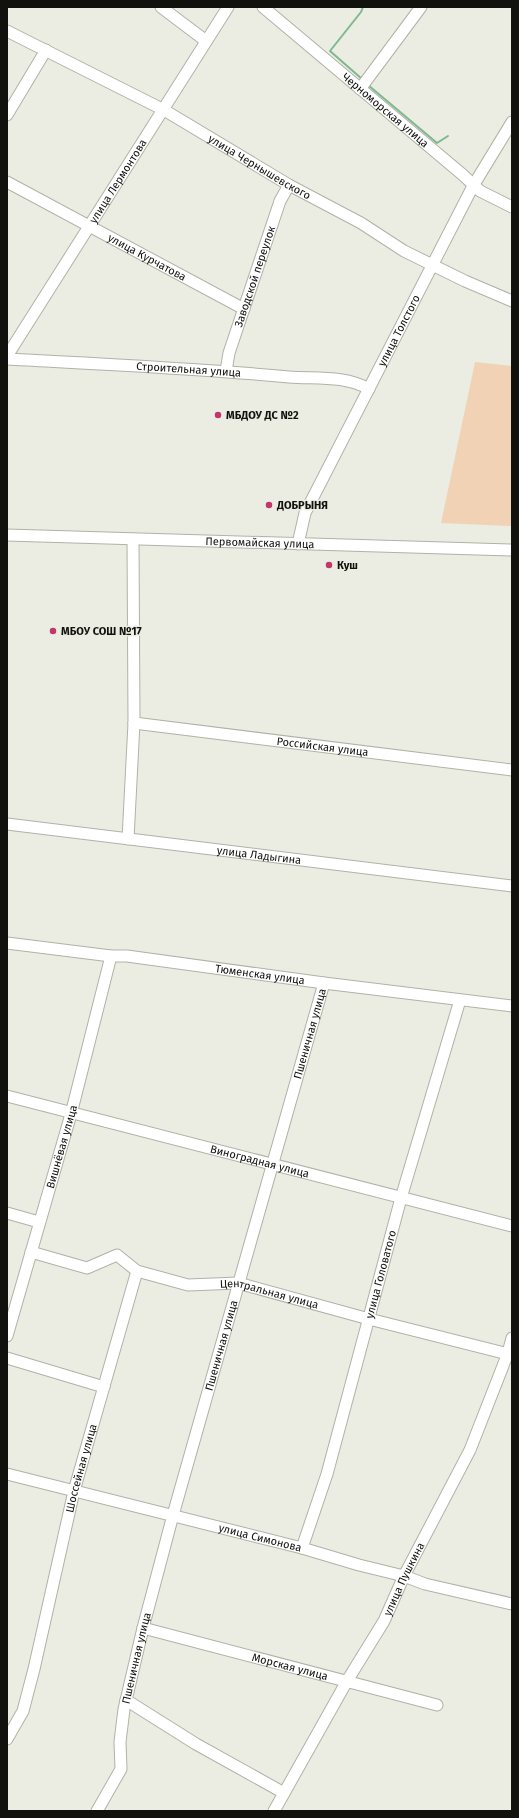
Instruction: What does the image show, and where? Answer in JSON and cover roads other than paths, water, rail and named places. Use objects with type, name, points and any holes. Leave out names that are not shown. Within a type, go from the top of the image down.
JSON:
[{"type":"street","points":[[161,7],[206,41]]},
{"type":"street","name":"улица Лермонтова","points":[[7,356],[228,7]]},
{"type":"street","name":"Черноморская улица","points":[[263,7],[364,85],[464,175],[473,186],[512,207]]},
{"type":"street","points":[[364,85],[421,7]]},
{"type":"street","name":"улица Чернышевского","points":[[7,31],[164,110],[289,184],[361,223],[404,252],[433,264],[465,281],[512,301]]},
{"type":"street","points":[[7,115],[46,50]]},
{"type":"street","name":"улица Толстого","points":[[298,544],[306,513],[473,186],[512,122]]},
{"type":"street","name":"улица Курчатова","points":[[7,182],[244,309]]},
{"type":"street","name":"Заводской переулок","points":[[226,371],[229,353],[280,201],[289,184]]},
{"type":"street","name":"Строительная улица","points":[[7,359],[226,371],[338,379],[359,383],[369,389]]},
{"type":"street","name":"Первомайская улица","points":[[7,535],[512,550]]},
{"type":"street","points":[[128,839],[134,723],[133,539]]},
{"type":"street","name":"Российская улица","points":[[134,723],[512,770]]},
{"type":"street","name":"улица Ладыгина","points":[[7,824],[512,886]]},
{"type":"street","name":"Тюменская улица","points":[[7,943],[111,956],[127,956],[324,983],[512,1006]]},
{"type":"street","name":"Вишнёвая улица","points":[[7,1336],[38,1222],[71,1114],[111,956]]},
{"type":"street","name":"Пшеничная улица","points":[[97,1811],[121,1769],[120,1742],[125,1704],[143,1628],[238,1283],[324,983]]},
{"type":"street","name":"улица Головатого","points":[[302,1548],[327,1474],[401,1198],[460,1000]]},
{"type":"street","name":"Виноградная улица","points":[[7,1096],[71,1114],[512,1226]]},
{"type":"street","points":[[7,1213],[38,1222]]},
{"type":"street","name":"Центральная улица","points":[[31,1252],[87,1268],[117,1255],[137,1271],[188,1285],[238,1283],[369,1319],[510,1354]]},
{"type":"street","name":"Шоссейная улица","points":[[7,1739],[23,1710],[34,1669],[74,1491],[137,1271]]},
{"type":"street","name":"улица Пушкина","points":[[274,1811],[347,1681],[384,1621],[404,1576],[470,1450],[510,1354],[512,1338]]},
{"type":"street","points":[[7,1358],[104,1387]]},
{"type":"street","name":"улица Симонова","points":[[7,1474],[302,1548],[359,1565],[404,1576],[425,1584],[512,1604]]},
{"type":"street","name":"Морская улица","points":[[143,1628],[437,1705]]},
{"type":"street","points":[[125,1704],[284,1793]]},
{"type":"waterway","points":[[362,79],[330,51],[361,12],[363,7]]},
{"type":"waterway","points":[[368,85],[437,143],[448,136]]},
{"type":"place","name":"МБДОУ ДС №2","points":[[218,415]]},
{"type":"place","name":"ДОБРЫНЯ","points":[[269,505]]},
{"type":"place","name":"Куш","points":[[329,565]]},
{"type":"place","name":"МБОУ СОШ №17","points":[[53,631]]}]
